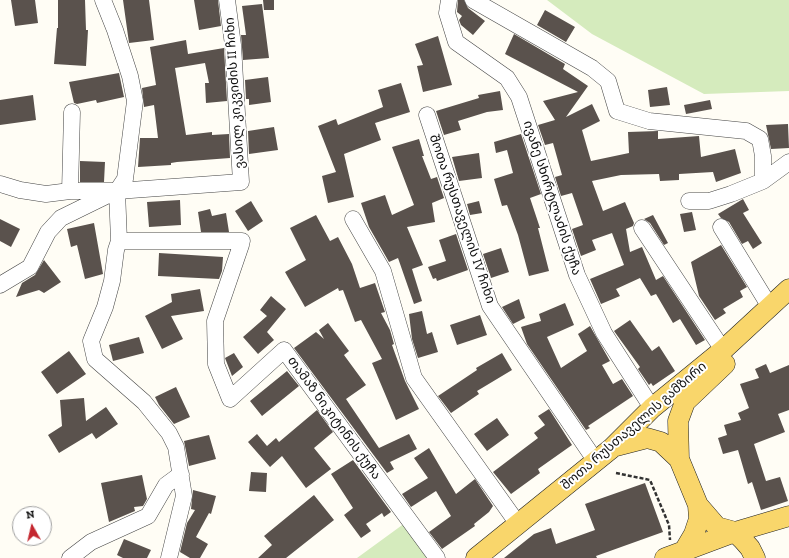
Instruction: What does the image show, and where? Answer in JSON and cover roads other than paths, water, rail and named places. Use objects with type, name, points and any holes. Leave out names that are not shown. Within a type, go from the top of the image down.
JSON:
[{"type":"main road","name":"შოთა რუსთაველის გამზირი","points":[[679,458],[678,421],[685,402],[780,305],[789,289]]},
{"type":"main road","name":"შოთა რუსთაველის გამზირი","points":[[476,558],[595,460],[612,448],[652,408],[780,305]]},
{"type":"main road","points":[[612,448],[647,438],[661,442],[679,458],[698,505],[699,518],[694,534],[673,551]]},
{"type":"main road","points":[[698,505],[717,527],[735,532],[750,548],[755,558]]},
{"type":"main road","points":[[673,551],[789,516]]},
{"type":"street","points":[[0,285],[30,268],[48,232],[61,218],[89,203],[117,191],[125,179],[135,101],[130,76],[115,30],[102,0]]},
{"type":"street","name":"ვასილ კიკვიძის II ჩიხი","points":[[117,191],[241,182],[233,45],[227,0]]},
{"type":"street","name":"ივანე სხირტლაძის ქუჩა","points":[[449,0],[447,13],[456,42],[507,78],[519,98],[577,275],[604,333],[652,408]]},
{"type":"street","points":[[473,0],[592,68],[608,81],[617,111],[649,121],[746,131],[760,139],[763,156],[763,180]]},
{"type":"street","points":[[70,191],[72,112]]},
{"type":"street","name":"შოთა რუსთაველის IV ჩიხი","points":[[427,115],[490,306],[595,460]]},
{"type":"street","points":[[689,201],[709,201],[731,194],[763,180],[789,162]]},
{"type":"street","points":[[0,184],[20,190],[46,194],[70,191],[117,191]]},
{"type":"street","points":[[117,191],[119,241],[116,250],[112,281],[105,307],[91,341],[95,359],[144,402],[169,433],[176,448],[184,496],[169,558]]},
{"type":"street","points":[[353,219],[383,271],[414,378],[518,524]]},
{"type":"street","points":[[721,226],[780,305]]},
{"type":"street","points":[[642,228],[723,350]]},
{"type":"street","name":"თამაზ ნიკიტინის ქუჩა","points":[[119,241],[242,243],[215,321],[216,364],[230,399],[284,350],[437,558]]},
{"type":"street","points":[[70,558],[91,542],[148,516],[166,485],[181,474]]}]
